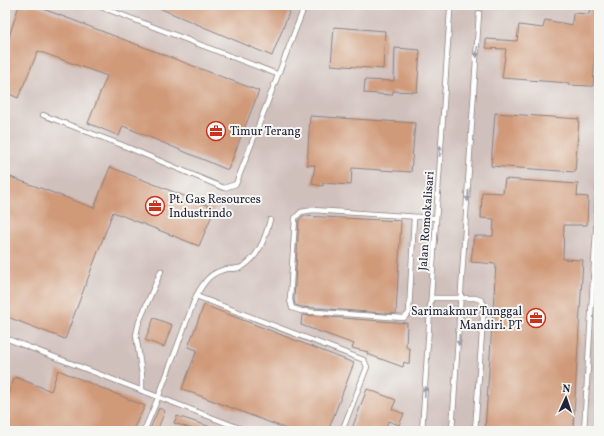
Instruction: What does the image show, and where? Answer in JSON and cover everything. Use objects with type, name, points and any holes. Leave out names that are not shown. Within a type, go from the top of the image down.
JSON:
[{"type":"lane","points":[[96,5],[277,74]]},
{"type":"lane","points":[[43,116],[122,145],[224,188],[236,184],[277,74],[305,5]]},
{"type":"lane","name":"Jalan Romokalisari","points":[[422,431],[450,12]]},
{"type":"lane","points":[[452,431],[462,297],[479,14]]},
{"type":"lane","points":[[584,431],[599,181]]},
{"type":"lane","points":[[414,217],[408,313],[404,318],[301,311],[292,308],[290,300],[295,218],[301,212],[312,210],[436,218]]},
{"type":"lane","points":[[144,431],[158,398],[196,296],[204,280],[217,271],[241,268],[256,257],[266,235],[270,220]]},
{"type":"lane","points":[[142,391],[142,375],[136,335],[139,322],[161,271]]},
{"type":"lane","points":[[196,296],[364,360],[367,367],[342,431]]},
{"type":"lane","points":[[431,298],[475,298],[481,300],[484,304],[475,431]]},
{"type":"lane","points":[[5,338],[247,431]]},
{"type":"shaded area","points":[[5,5],[599,5],[599,431],[5,431]]},
{"type":"building","points":[[19,5],[33,5],[259,91],[228,170],[123,126],[119,136],[88,123],[107,76],[38,51],[18,98],[5,92],[5,43],[8,40]]},
{"type":"building","points":[[152,5],[292,5],[272,56]]},
{"type":"building","points":[[590,7],[596,8],[597,15],[593,86],[502,78],[506,49],[486,48],[486,39],[517,41],[519,25],[543,28],[545,20],[572,25],[573,13],[589,14]]},
{"type":"building","points":[[334,27],[385,31],[383,69],[331,65]]},
{"type":"building","points":[[395,48],[420,50],[417,92],[393,91],[392,95],[364,93],[365,80],[394,81]]},
{"type":"building","points":[[495,113],[579,119],[575,172],[491,166]]},
{"type":"building","points":[[310,116],[415,123],[411,172],[352,168],[351,185],[323,183],[323,186],[312,184],[315,165],[307,165]]},
{"type":"building","points":[[110,167],[215,208],[199,246],[113,212],[65,339],[5,316],[5,175],[94,208]]},
{"type":"building","name":"Sarimakmur Tunggal Mandiri. PT","points":[[505,179],[578,184],[577,196],[588,197],[587,225],[564,225],[563,259],[583,260],[573,431],[485,431],[496,264],[471,262],[474,236],[493,236],[494,219],[481,218],[482,192],[503,193]]},
{"type":"building","points":[[303,216],[401,221],[396,314],[302,307],[295,305],[294,300],[299,220]]},
{"type":"building","points":[[204,305],[354,363],[328,431],[292,431],[182,389],[197,350],[188,347]]},
{"type":"building","points":[[302,315],[407,323],[406,347],[410,349],[409,364],[404,362],[403,367],[367,354],[368,352],[352,348],[354,344],[301,325]]},
{"type":"building","points":[[154,318],[172,325],[164,347],[145,340]]},
{"type":"building","points":[[58,370],[145,406],[132,431],[5,431],[5,403],[15,377],[51,391]]},
{"type":"building","points":[[367,389],[396,400],[392,409],[404,414],[399,425],[388,421],[385,431],[351,431]]},
{"type":"building","points":[[159,408],[165,411],[157,431],[149,431]]},
{"type":"building","points":[[177,416],[220,431],[199,431],[174,423]]},
{"type":"place","name":"Timur Terang","points":[[216,131]]},
{"type":"place","name":"Pt. Gas Resources Industrindo","points":[[155,206]]},
{"type":"place","name":"Sarimakmur Tunggal Mandiri. PT","points":[[536,318]]}]
